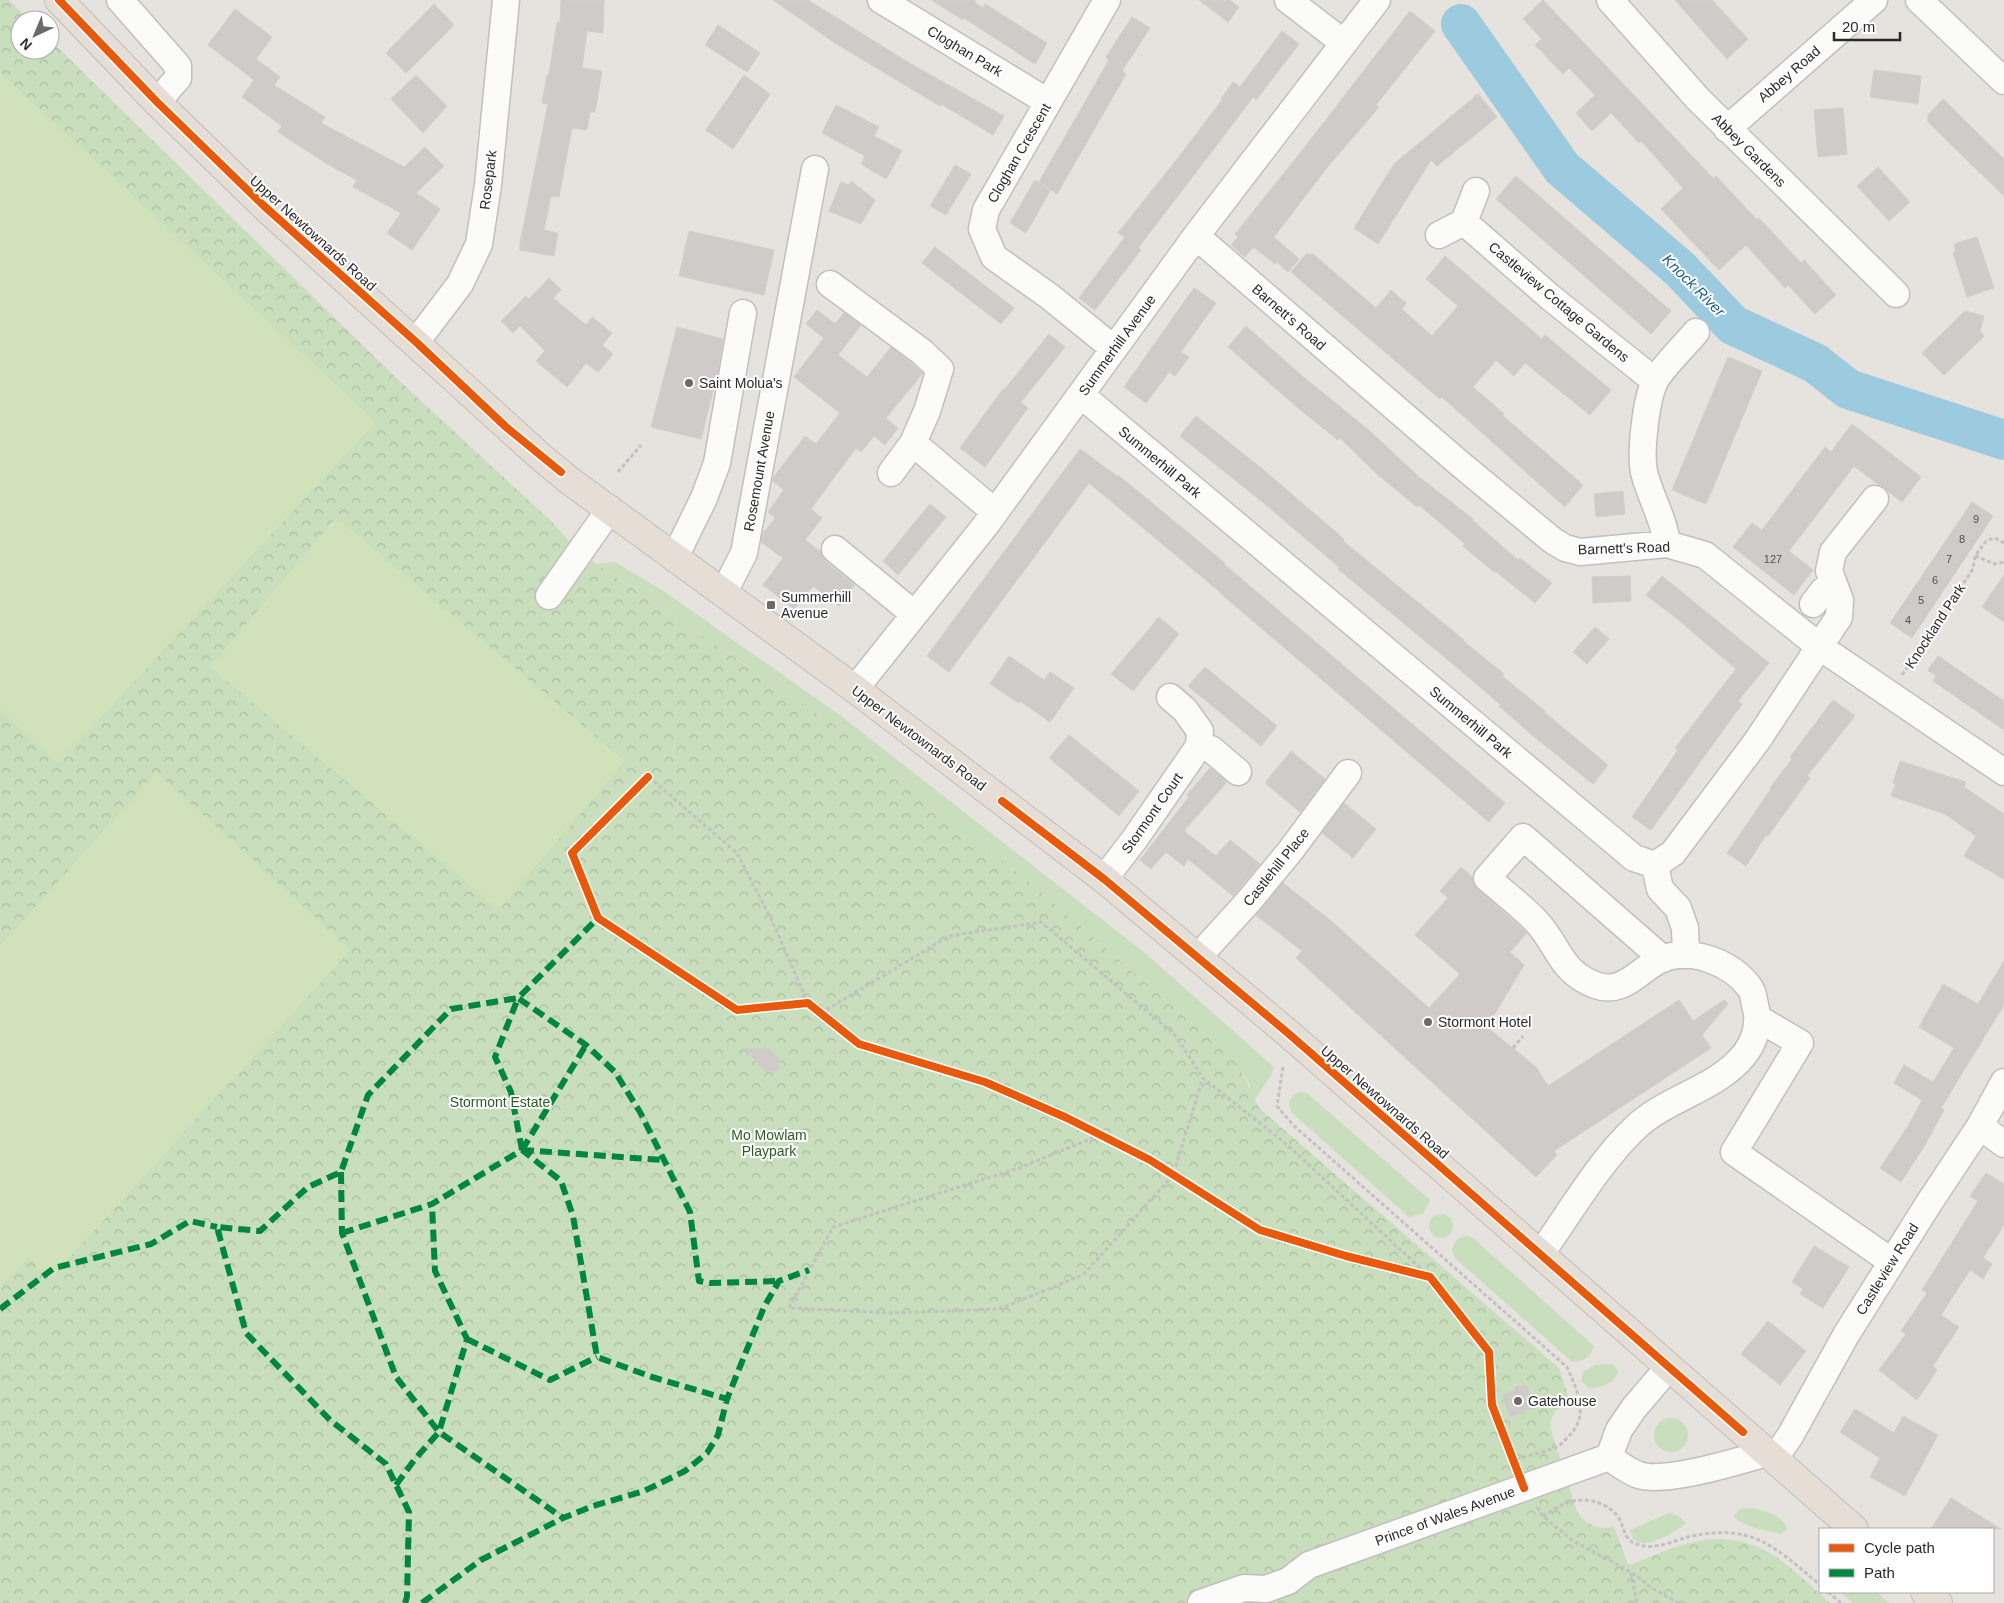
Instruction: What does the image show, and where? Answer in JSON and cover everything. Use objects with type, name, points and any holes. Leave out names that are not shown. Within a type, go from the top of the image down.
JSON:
[{"type":"highway","name":"Upper Newtownards Road","points":[[59,0],[157,102],[264,206],[542,458],[855,689],[1104,879],[1296,1041],[1853,1528]]},
{"type":"highway","points":[[1926,1593],[1938,1603]]},
{"type":"street","points":[[120,0],[178,66],[178,78],[157,102]]},
{"type":"street","name":"Rosepark","points":[[416,342],[460,284],[478,244],[488,185],[506,0]]},
{"type":"street","name":"Cloghan Park","points":[[881,0],[1048,102]]},
{"type":"street","name":"Cloghan Crescent","points":[[1107,0],[986,210],[982,229],[994,257],[1049,296],[1113,348]]},
{"type":"street","points":[[1288,0],[1344,42]]},
{"type":"street","name":"Summerhill Avenue","points":[[855,689],[995,512],[1196,236],[1377,0]]},
{"type":"street","name":"Abbey Gardens","points":[[1610,0],[1727,129],[1896,294]]},
{"type":"street","name":"Abbey Road","points":[[1727,129],[1874,0]]},
{"type":"street","points":[[1919,0],[2004,81]]},
{"type":"street","name":"Rosemount Avenue","points":[[724,592],[744,553],[815,169]]},
{"type":"street","points":[[1438,235],[1464,222],[1476,191]]},
{"type":"street","name":"Castleview Cottage Gardens","points":[[1464,222],[1550,298],[1655,380]]},
{"type":"street","name":"Barnett's Road","points":[[1196,236],[1466,469],[1552,540],[1565,548],[1580,552],[1667,544],[1705,555],[1820,647],[2003,769]]},
{"type":"street","points":[[830,284],[922,352],[940,369],[927,411],[913,443],[891,473]]},
{"type":"street","points":[[675,557],[704,498],[717,463],[743,313]]},
{"type":"street","points":[[1667,544],[1665,528],[1644,471],[1643,457],[1648,406],[1655,380],[1696,332]]},
{"type":"street","name":"Summerhill Park","points":[[1080,395],[1634,858],[1655,865]]},
{"type":"street","points":[[913,443],[995,512]]},
{"type":"street","points":[[1540,1255],[1608,1157],[1635,1127],[1656,1111],[1726,1072],[1745,1055],[1753,1040],[1759,1020],[1751,989],[1735,972],[1716,961],[1674,957],[1523,837],[1487,878],[1536,921],[1550,938],[1561,960],[1578,976],[1597,986],[1614,988],[1629,982],[1674,957],[1685,928],[1678,908],[1660,889],[1655,865],[1673,853],[1757,741],[1838,618],[1840,600],[1829,571],[1833,552],[1875,499]]},
{"type":"street","points":[[549,596],[610,508]]},
{"type":"street","points":[[835,550],[914,614]]},
{"type":"street","points":[[1813,604],[1823,591],[1833,584]]},
{"type":"street","points":[[1170,697],[1185,710],[1200,731],[1199,746],[1211,749],[1238,772]]},
{"type":"street","name":"Stormont Court","points":[[1104,879],[1134,840],[1199,746]]},
{"type":"street","name":"Castlehill Place","points":[[1198,957],[1279,865],[1348,774]]},
{"type":"street","points":[[1759,1020],[1800,1043],[1734,1152],[1892,1262]]},
{"type":"street","name":"Castleview Road","points":[[1770,1456],[1790,1436],[1846,1335],[1980,1126],[2004,1082]]},
{"type":"street","points":[[1980,1126],[2004,1144]]},
{"type":"street","points":[[1669,1367],[1634,1408],[1619,1430],[1609,1457],[1639,1475],[1671,1477],[1770,1456]]},
{"type":"street","name":"Prince of Wales Avenue","points":[[1201,1603],[1244,1588],[1259,1573],[1282,1565],[1309,1565],[1609,1457]]},
{"type":"path","points":[[618,472],[641,445]]},
{"type":"path","points":[[1975,556],[1995,564],[2004,562]]},
{"type":"path","points":[[641,784],[646,775],[737,853],[773,923],[808,1003],[828,1019]]},
{"type":"path","points":[[821,1013],[948,936],[1041,922],[1175,1035],[1203,1078],[1284,1142],[1436,1284]]},
{"type":"path","points":[[799,1004],[808,1003]]},
{"type":"path","points":[[1513,1048],[1523,1036]]},
{"type":"path","points":[[1283,1067],[1277,1106],[1294,1125],[1567,1367],[1577,1389],[1581,1410],[1579,1422],[1575,1430],[1556,1447],[1513,1460]]},
{"type":"path","points":[[1100,1135],[1019,1168],[833,1226],[789,1308],[891,1313],[1000,1309],[1083,1275],[1173,1175],[1203,1078]]},
{"type":"path","points":[[1092,1131],[1108,1139]]},
{"type":"path","points":[[1165,1170],[1181,1180]]},
{"type":"path","points":[[1412,1272],[1430,1277]]},
{"type":"path","points":[[1509,1451],[1524,1488],[1543,1516],[1573,1541],[1631,1572],[1652,1588],[1678,1603]]},
{"type":"path","points":[[1543,1516],[1574,1501],[1598,1502],[1619,1519],[1625,1537],[1638,1545],[1650,1547],[1697,1535],[1728,1532],[1754,1536],[1777,1548],[1819,1584]]},
{"type":"path","points":[[1631,1572],[1637,1603]]},
{"type":"path","points":[[1829,1593],[1841,1603]]},
{"type":"green space","name":"Stormont Estate","points":[[0,0],[9,0],[19,10],[10,10],[10,60],[60,60],[60,50],[392,374],[549,519],[579,552],[849,735],[1047,897],[1232,1058],[1241,1070],[1260,1109],[1559,1368],[1570,1402],[1555,1413],[1551,1420],[1551,1430],[1577,1512],[1593,1526],[1603,1528],[1614,1527],[1628,1564],[1694,1542],[1716,1539],[1736,1540],[1753,1545],[1785,1563],[1830,1603],[0,1603]]},
{"type":"green space","points":[[0,72],[376,422],[58,764],[0,710]]},
{"type":"green space","points":[[336,517],[625,761],[499,910],[210,667]]},
{"type":"green space","points":[[615,562],[665,592],[841,716],[1145,953],[1274,1067],[1271,1076],[1254,1100],[1249,1083],[1232,1058],[1047,897],[849,735],[597,564]]},
{"type":"green space","points":[[156,772],[351,950],[51,1278],[28,1258],[0,1288],[0,946]]},
{"type":"green space","points":[[1301,1091],[1308,1094],[1430,1200],[1424,1213],[1409,1217],[1291,1112],[1289,1102],[1293,1096]]},
{"type":"green space","points":[[1441,1214],[1450,1217],[1453,1226],[1450,1235],[1441,1238],[1432,1235],[1429,1226],[1432,1217]]},
{"type":"green space","points":[[1466,1235],[1474,1239],[1594,1346],[1591,1353],[1583,1360],[1572,1362],[1455,1258],[1452,1249],[1456,1240]]},
{"type":"green space","points":[[1613,1364],[1618,1371],[1611,1382],[1590,1389],[1581,1381],[1583,1372],[1595,1365]]},
{"type":"green space","points":[[1671,1418],[1678,1419],[1683,1423],[1687,1428],[1687,1442],[1683,1447],[1678,1451],[1671,1452],[1664,1451],[1659,1447],[1655,1442],[1654,1435],[1655,1428],[1659,1423],[1664,1419]]},
{"type":"green space","points":[[1752,1508],[1778,1517],[1787,1529],[1781,1534],[1762,1530],[1749,1526],[1733,1516],[1741,1509]]},
{"type":"green space","points":[[1669,1513],[1678,1516],[1686,1523],[1672,1533],[1654,1541],[1643,1543],[1633,1539],[1630,1530]]},
{"type":"green space","points":[[1841,1593],[1877,1593],[1889,1603],[1853,1603]]},
{"type":"building","points":[[561,0],[604,0],[603,33],[587,31],[582,68],[602,71],[595,112],[590,112],[587,130],[572,128],[559,197],[551,196],[544,230],[558,233],[554,256],[520,250],[520,243],[548,104],[542,103],[547,75],[549,75],[557,22],[560,23]]},
{"type":"building","points":[[773,0],[808,0],[911,64],[1004,116],[993,135],[941,104],[940,106],[835,43]]},
{"type":"building","points":[[931,0],[976,0],[974,2],[983,8],[985,4],[1047,43],[1035,64],[964,18],[963,20]]},
{"type":"building","points":[[1199,0],[1230,0],[1239,7],[1228,22]]},
{"type":"building","points":[[1543,0],[1714,179],[1716,176],[1757,220],[1759,218],[1801,263],[1804,260],[1836,295],[1815,314],[1788,285],[1785,288],[1746,245],[1719,270],[1661,209],[1683,188],[1641,141],[1639,143],[1611,113],[1592,131],[1576,113],[1595,95],[1569,68],[1563,74],[1535,45],[1542,39],[1523,19]]},
{"type":"building","points":[[1675,0],[1712,0],[1748,39],[1727,59]]},
{"type":"building","points":[[434,4],[454,25],[406,73],[386,53]]},
{"type":"building","points":[[235,9],[272,37],[256,59],[280,77],[274,85],[325,117],[321,123],[404,167],[425,147],[444,166],[416,193],[440,209],[412,250],[387,233],[401,213],[353,187],[357,180],[327,164],[278,132],[282,126],[242,97],[254,80],[208,45]]},
{"type":"building","points":[[1410,11],[1435,31],[1376,105],[1379,107],[1326,169],[1274,237],[1299,259],[1288,272],[1277,262],[1275,264],[1255,248],[1252,248],[1245,257],[1231,245],[1238,237],[1235,234]]},
{"type":"building","points":[[1132,17],[1150,28],[1122,71],[1126,74],[1057,194],[1039,182],[1109,60],[1106,57]]},
{"type":"building","points":[[718,25],[760,53],[747,72],[705,45]]},
{"type":"building","points":[[1282,31],[1299,44],[1256,100],[1253,97],[1138,248],[1141,250],[1095,310],[1079,298],[1125,237],[1118,233],[1178,158],[1222,100],[1233,82],[1240,87]]},
{"type":"building","points":[[1874,70],[1921,76],[1918,104],[1870,97]]},
{"type":"building","points":[[416,75],[447,106],[423,133],[391,99]]},
{"type":"building","points":[[744,75],[770,94],[733,149],[706,130]]},
{"type":"building","points":[[1478,94],[1497,117],[1437,166],[1431,160],[1378,244],[1354,228],[1394,164]]},
{"type":"building","points":[[1943,99],[2004,159],[2004,196],[1928,122],[1928,115]]},
{"type":"building","points":[[836,105],[879,127],[874,136],[902,151],[886,179],[861,164],[865,156],[822,133]]},
{"type":"building","points":[[1843,108],[1847,154],[1818,157],[1814,110]]},
{"type":"building","points":[[955,165],[971,174],[946,215],[930,206]]},
{"type":"building","points":[[1878,167],[1910,202],[1889,221],[1857,186]]},
{"type":"building","points":[[1516,176],[1671,311],[1651,334],[1496,199]]},
{"type":"building","points":[[1035,180],[1050,191],[1026,233],[1010,223]]},
{"type":"building","points":[[851,181],[875,200],[861,224],[829,211],[841,182],[849,185]]},
{"type":"building","points":[[689,231],[774,250],[764,295],[679,276]]},
{"type":"building","points":[[1977,237],[1994,288],[1967,297],[1953,253],[1956,251],[1954,244]]},
{"type":"building","points":[[935,247],[1014,308],[1001,324],[922,263]]},
{"type":"building","points":[[1306,254],[1313,254],[1376,308],[1391,290],[1406,303],[1402,309],[1432,336],[1458,306],[1426,279],[1445,256],[1542,339],[1545,335],[1611,390],[1590,415],[1525,363],[1514,376],[1496,360],[1473,387],[1504,414],[1502,415],[1583,485],[1565,507],[1442,397],[1440,399],[1291,272]]},
{"type":"building","points":[[549,278],[561,290],[553,298],[586,325],[592,317],[612,333],[602,345],[613,354],[598,372],[586,363],[567,387],[536,361],[545,351],[520,326],[513,333],[501,321],[526,296],[529,299]]},
{"type":"building","points":[[1194,288],[1216,303],[1181,352],[1189,357],[1175,376],[1169,372],[1146,403],[1124,387]]},
{"type":"building","points":[[817,310],[835,324],[844,313],[861,325],[838,355],[867,377],[891,347],[923,373],[886,418],[898,428],[885,445],[874,436],[861,452],[856,448],[811,509],[822,518],[805,540],[821,552],[825,561],[855,585],[839,606],[813,586],[794,609],[763,585],[783,558],[761,542],[762,535],[775,518],[768,512],[784,490],[773,481],[773,478],[805,436],[816,444],[840,413],[794,377],[824,338],[806,324]]},
{"type":"building","points":[[1965,311],[1984,316],[1980,331],[1984,336],[1944,375],[1922,353]]},
{"type":"building","points":[[1246,326],[1301,375],[1371,432],[1418,476],[1473,519],[1518,560],[1520,558],[1552,583],[1535,603],[1494,572],[1463,546],[1465,544],[1419,505],[1417,507],[1376,473],[1340,438],[1338,440],[1298,408],[1228,347]]},
{"type":"building","name":"Saint Molua's","points":[[677,327],[723,339],[717,375],[701,439],[651,427]]},
{"type":"building","points":[[1049,334],[1065,347],[1021,402],[1028,408],[985,467],[960,448],[1003,389]]},
{"type":"building","points":[[1728,357],[1762,371],[1706,504],[1672,490]]},
{"type":"building","points":[[1196,416],[1266,472],[1344,539],[1343,541],[1464,640],[1504,674],[1502,676],[1608,765],[1593,784],[1532,735],[1499,706],[1501,705],[1338,569],[1339,567],[1260,500],[1180,436]]},
{"type":"building","points":[[1852,424],[1921,477],[1902,502],[1854,466],[1789,551],[1813,570],[1794,595],[1733,547],[1752,523],[1762,530],[1825,447],[1831,452]]},
{"type":"building","points":[[1080,449],[1118,475],[1225,563],[1505,803],[1489,822],[1220,592],[1089,483],[949,672],[927,656]]},
{"type":"building","points":[[1623,491],[1625,514],[1596,517],[1594,494]]},
{"type":"building","points":[[1972,502],[1993,516],[1912,638],[1890,623]]},
{"type":"building","points":[[930,504],[946,517],[898,575],[883,561]]},
{"type":"building","points":[[2004,575],[2004,622],[1982,607]]},
{"type":"building","points":[[1630,576],[1631,601],[1593,603],[1592,577]]},
{"type":"building","points":[[1662,576],[1769,663],[1738,701],[1742,704],[1651,830],[1632,817],[1678,750],[1675,748],[1736,669],[1646,595]]},
{"type":"building","points":[[1159,617],[1179,634],[1133,691],[1111,674]]},
{"type":"building","points":[[1595,627],[1609,639],[1587,664],[1573,652]]},
{"type":"building","points":[[1009,656],[1044,680],[1050,672],[1074,688],[1050,722],[1020,701],[1019,703],[990,684]]},
{"type":"building","points":[[1938,656],[2004,701],[2004,730],[1933,681],[1936,676],[1928,670]]},
{"type":"building","points":[[1205,667],[1277,726],[1261,746],[1188,686]]},
{"type":"building","points":[[1833,700],[1855,716],[1807,776],[1810,778],[1768,836],[1766,835],[1746,866],[1727,853],[1770,788],[1792,759],[1790,757]]},
{"type":"building","points":[[1069,735],[1139,791],[1119,816],[1049,758]]},
{"type":"building","points":[[1291,751],[1325,779],[1300,812],[1265,783]]},
{"type":"building","points":[[1900,761],[1966,782],[1964,787],[2004,814],[2004,879],[1964,856],[1976,836],[1945,814],[1891,796],[1896,784],[1893,783]]},
{"type":"building","points":[[1210,768],[1227,782],[1184,831],[1216,856],[1230,840],[1260,864],[1233,896],[1188,859],[1184,866],[1166,852],[1151,869],[1140,860],[1189,797],[1187,795]]},
{"type":"building","points":[[1344,803],[1376,829],[1353,858],[1322,833]]},
{"type":"building","name":"Stormont Hotel","points":[[1461,867],[1472,877],[1477,889],[1527,933],[1510,952],[1524,965],[1487,1027],[1536,1067],[1548,1086],[1679,1000],[1693,1021],[1724,1000],[1728,1004],[1702,1035],[1711,1048],[1554,1151],[1557,1155],[1536,1177],[1296,958],[1302,951],[1256,915],[1283,883],[1330,920],[1429,1008],[1460,974],[1415,935],[1448,898],[1440,891]]},
{"type":"building","points":[[2004,961],[2004,1005],[1941,1108],[1944,1110],[1925,1145],[1901,1182],[1880,1168],[1908,1126],[1922,1100],[1894,1083],[1904,1065],[1933,1082],[1954,1048],[1919,1027],[1943,984],[1978,1004]]},
{"type":"building","points":[[744,1048],[770,1049],[779,1058],[779,1068],[775,1072],[765,1071]]},
{"type":"building","points":[[1986,1173],[2004,1184],[2004,1225],[1983,1258],[1992,1264],[1983,1279],[1970,1270],[1941,1315],[1959,1327],[1933,1366],[1937,1370],[1917,1400],[1879,1370],[1906,1334],[1901,1331],[1927,1293],[1922,1290],[1978,1201],[1970,1196]]},
{"type":"building","points":[[1814,1246],[1849,1267],[1823,1308],[1800,1294],[1803,1289],[1792,1282]]},
{"type":"building","points":[[1768,1321],[1806,1351],[1780,1385],[1741,1354]]},
{"type":"building","name":"Gatehouse","points":[[1526,1385],[1535,1407],[1510,1417],[1502,1395]]},
{"type":"building","points":[[1855,1409],[1894,1433],[1903,1416],[1938,1435],[1905,1496],[1870,1477],[1880,1458],[1840,1432]]},
{"type":"building","points":[[1951,1498],[2001,1529],[1994,1528],[1932,1528]]},
{"type":"waterway","name":"Knock River","points":[[1461,24],[1562,168],[1680,269],[1733,325],[1815,363],[1848,389],[2004,440]]},
{"type":"marked path","points":[[405,1603],[407,1597],[409,1512],[386,1464],[330,1420],[246,1333],[217,1227],[260,1231],[308,1187],[341,1172],[368,1095],[451,1009],[518,998],[598,918]]},
{"type":"marked path","points":[[522,1150],[511,1092],[495,1057],[518,998],[586,1045],[615,1072],[640,1112],[690,1212],[699,1281],[710,1283],[779,1281]]},
{"type":"marked path","points":[[522,1150],[586,1045]]},
{"type":"marked path","points":[[522,1150],[663,1160]]},
{"type":"marked path","points":[[342,1233],[432,1204],[522,1150],[561,1181],[573,1216],[597,1357],[652,1377],[727,1399]]},
{"type":"marked path","points":[[341,1172],[342,1233],[396,1377],[439,1432],[563,1518]]},
{"type":"marked path","points":[[396,1485],[415,1459],[439,1432],[467,1339],[435,1271],[432,1204]]},
{"type":"marked path","points":[[0,1309],[54,1268],[151,1244],[190,1221],[217,1227]]},
{"type":"marked path","points":[[422,1603],[481,1560],[563,1518],[593,1506],[644,1491],[685,1471],[707,1453],[718,1435],[727,1399],[764,1307],[779,1281],[809,1270]]},
{"type":"marked path","points":[[467,1339],[550,1380],[597,1357]]},
{"type":"cycle path","points":[[59,0],[157,102],[264,206],[416,342],[506,427],[561,472]]},
{"type":"cycle path","points":[[648,777],[572,853],[598,918],[737,1010],[808,1003],[859,1044],[985,1082],[1067,1118],[1150,1160],[1260,1230],[1346,1256],[1430,1277],[1489,1352],[1492,1405],[1524,1488]]},
{"type":"cycle path","points":[[1002,801],[1104,879],[1289,1034],[1743,1432]]},
{"type":"place","name":"Saint Molua's","points":[[689,383]]},
{"type":"place","name":"Summerhill Avenue","points":[[771,605]]},
{"type":"place","name":"Stormont Hotel","points":[[1428,1022]]},
{"type":"place","name":"Gatehouse","points":[[1518,1401]]},
{"type":"park label","name":"Mo Mowlam Playpark","points":[[769,1144]]}]
